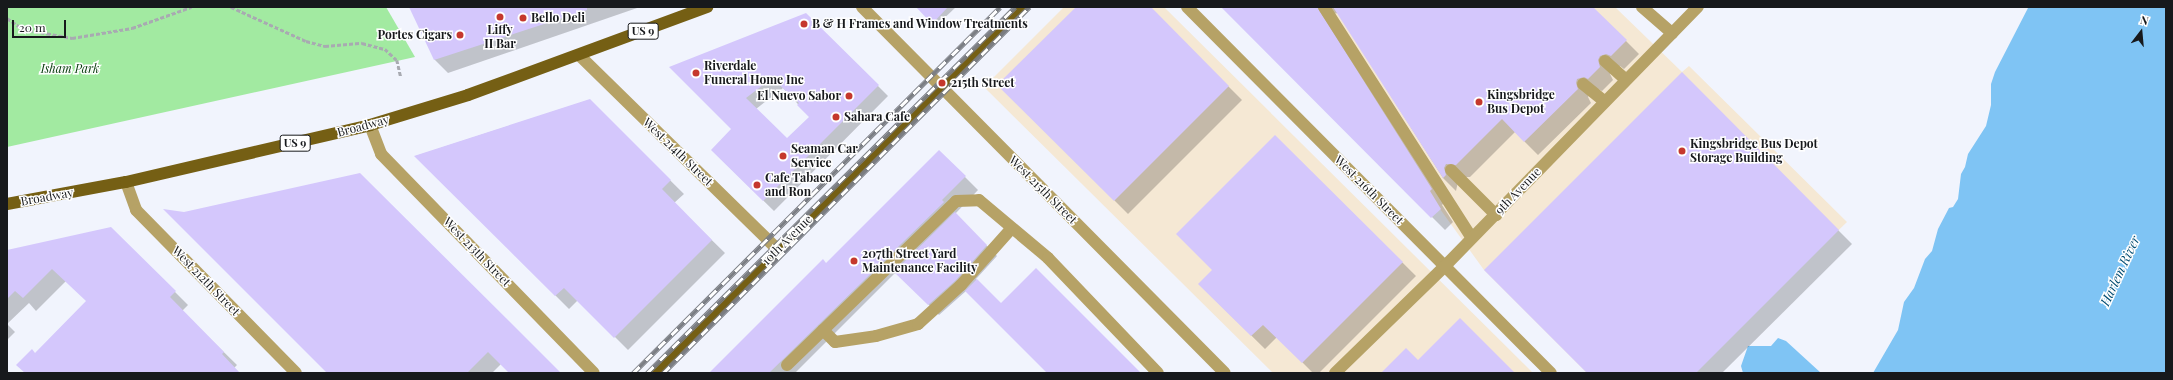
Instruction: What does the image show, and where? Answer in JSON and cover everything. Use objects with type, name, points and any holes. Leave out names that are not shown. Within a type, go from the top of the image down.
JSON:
[{"type":"main road","name":"Broadway","points":[[7,204],[126,182],[370,125],[468,95],[580,56],[706,7]]},
{"type":"main road","name":"10th Avenue","points":[[655,373],[777,248],[1023,7]]},
{"type":"street","name":"West 215th Street","points":[[862,7],[1225,373]]},
{"type":"street","name":"West 216th Street","points":[[1187,7],[1552,373]]},
{"type":"street","points":[[1324,7],[1472,238]]},
{"type":"street","points":[[1642,7],[1672,33]]},
{"type":"street","name":"9th Avenue","points":[[1335,373],[1445,266],[1698,7]]},
{"type":"street","name":"West 214th Street","points":[[580,56],[777,248]]},
{"type":"street","points":[[1606,61],[1626,80]]},
{"type":"street","points":[[1583,84],[1605,102]]},
{"type":"street","name":"West 213th Street","points":[[370,125],[381,154],[594,373]]},
{"type":"street","points":[[1451,170],[1496,214]]},
{"type":"street","name":"West 212th Street","points":[[126,182],[136,210],[296,373]]},
{"type":"street","points":[[787,365],[956,201],[979,200],[1048,258],[1158,373]]},
{"type":"street","points":[[823,330],[836,342],[876,336],[918,324],[961,285],[1012,228]]},
{"type":"path","points":[[7,18],[23,29],[72,38],[132,28],[191,7]]},
{"type":"path","points":[[231,7],[306,41],[325,46],[362,43],[385,49],[397,60],[401,77]]},
{"type":"shaded area","points":[[1064,7],[1164,7],[1533,373],[1273,373],[984,87]]},
{"type":"shaded area","name":"Kingsbridge Bus Depot","points":[[1312,7],[1615,7],[1682,72],[1689,66],[1847,222],[1691,373],[1587,373],[1484,270],[1440,209]]},
{"type":"green space","name":"Isham Park","points":[[7,7],[386,7],[415,57],[7,147]]},
{"type":"water","name":"Harlem River","points":[[2166,7],[2166,373],[1873,373],[1898,330],[1904,302],[1914,288],[1925,259],[1932,251],[1938,229],[1949,208],[1953,207],[1958,199],[1961,174],[1965,167],[1968,154],[1986,126],[1991,105],[1991,84],[1995,72],[2028,8]]},
{"type":"water","points":[[1778,338],[1786,341],[1821,373],[1743,373],[1741,366],[1748,346],[1771,346]]},
{"type":"building","points":[[409,7],[587,7],[587,10],[434,60]]},
{"type":"building","points":[[916,7],[948,7],[932,24]]},
{"type":"building","points":[[1076,7],[1151,7],[1229,86],[1114,201],[997,85]]},
{"type":"building","points":[[1221,7],[1317,7],[1432,189],[1430,191],[1441,209],[1431,218]]},
{"type":"building","name":"Kingsbridge Bus Depot","points":[[1333,7],[1593,7],[1627,40],[1611,56],[1606,54],[1600,56],[1598,60],[1600,67],[1588,79],[1584,77],[1577,79],[1576,83],[1578,89],[1524,142],[1502,119],[1456,165],[1446,164],[1444,168],[1446,175],[1443,178]]},
{"type":"building","points":[[806,13],[879,85],[763,201],[711,150],[731,129],[669,67]],"holes":[[[772,78],[799,103],[797,105],[809,117],[787,138],[746,98]]]},
{"type":"building","name":"Kingsbridge Bus Depot Storage Building","points":[[1682,72],[1839,230],[1696,373],[1587,373],[1484,270]]},
{"type":"building","points":[[590,99],[671,180],[662,189],[712,240],[614,338],[564,288],[555,296],[414,156]]},
{"type":"building","points":[[1275,135],[1403,262],[1302,363],[1263,325],[1251,336],[1198,284],[1212,270],[1176,234]]},
{"type":"building","name":"207th Street Yard Maintenance Facility","points":[[939,150],[966,176],[942,200],[944,202],[769,373],[709,373],[823,259],[826,263]]},
{"type":"building","points":[[360,173],[561,373],[509,373],[488,352],[467,373],[327,373],[163,209],[184,212]]},
{"type":"building","points":[[955,212],[987,245],[956,280],[928,305],[894,272]]},
{"type":"building","points":[[111,227],[176,291],[170,297],[224,352],[222,354],[240,373],[25,373],[16,365],[32,349],[35,353],[86,301],[52,269],[23,298],[15,291],[7,299],[7,250]]},
{"type":"building","points":[[1036,268],[1141,373],[1047,373],[965,291],[977,279],[1001,303]]},
{"type":"building","points":[[1460,318],[1515,373],[1381,373],[1406,348],[1418,360]]},
{"type":"railway","points":[[633,373],[1000,7]]},
{"type":"railway","points":[[647,373],[1015,7]]},
{"type":"railway","points":[[663,373],[1029,7]]},
{"type":"place","name":"Liffy II Bar","points":[[500,17]]},
{"type":"place","name":"Bello Deli","points":[[523,18]]},
{"type":"place","name":"B & H Frames and Window Treatments","points":[[804,24]]},
{"type":"place","name":"Portes Cigars","points":[[460,35]]},
{"type":"place","name":"Riverdale Funeral Home Inc","points":[[696,73]]},
{"type":"place","name":"215th Street","points":[[942,83]]},
{"type":"place","name":"El Nuevo Sabor","points":[[849,96]]},
{"type":"place","name":"Kingsbridge Bus Depot","points":[[1479,102]]},
{"type":"place","name":"Sahara Cafe","points":[[836,117]]},
{"type":"place","name":"Kingsbridge Bus Depot Storage Building","points":[[1682,151]]},
{"type":"place","name":"Seaman Car Service","points":[[783,156]]},
{"type":"place","name":"Cafe Tabaco and Ron","points":[[757,185]]},
{"type":"place","name":"207th Street Yard Maintenance Facility","points":[[854,261]]}]
